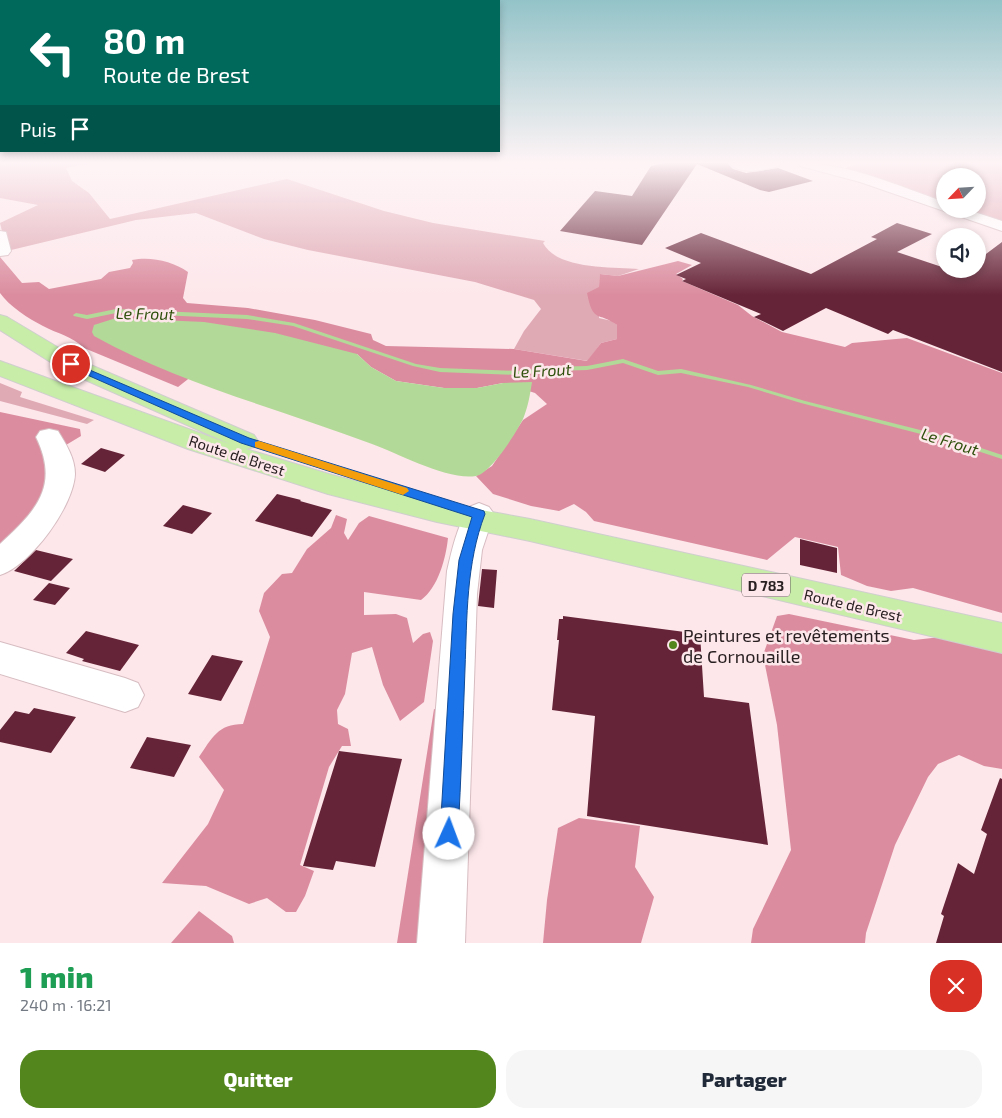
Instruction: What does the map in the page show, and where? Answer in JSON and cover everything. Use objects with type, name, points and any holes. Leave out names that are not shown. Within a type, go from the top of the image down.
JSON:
[{"type":"main road","name":"Route de Brest","points":[[0,321],[39,347],[71,364],[245,440]]},
{"type":"main road","name":"Route de Brest","points":[[1,365],[162,413],[478,518]]},
{"type":"main road","name":"Route de Brest","points":[[1,365],[110,411],[220,451],[328,484],[1002,638]]},
{"type":"street","points":[[978,218],[1002,226]]},
{"type":"street","points":[[0,563],[44,516],[58,492],[61,471],[58,456],[48,437]]},
{"type":"street","points":[[441,943],[448,869],[460,614],[466,560],[478,518]]},
{"type":"street","points":[[0,658],[125,695]]},
{"type":"shaded area","points":[[34,207],[100,207],[110,219],[163,207],[372,207],[433,223],[545,241],[543,243],[550,252],[573,263],[639,269],[618,276],[600,274],[599,318],[612,321],[617,325],[617,339],[601,343],[588,361],[514,349],[524,331],[541,309],[534,300],[475,282],[308,250],[264,239],[196,213],[136,220],[7,251],[0,223]]},
{"type":"shaded area","points":[[986,207],[1002,207],[1002,223],[986,218]]},
{"type":"shaded area","points":[[0,257],[22,283],[39,282],[49,289],[101,279],[109,272],[130,268],[133,263],[132,260],[161,260],[188,272],[183,298],[187,303],[248,308],[315,320],[371,334],[373,340],[386,346],[514,349],[587,361],[601,343],[617,339],[617,325],[594,313],[589,303],[587,293],[599,287],[600,274],[618,276],[678,261],[692,265],[676,274],[683,279],[682,281],[738,305],[752,316],[782,332],[845,347],[852,343],[907,338],[1002,373],[1002,613],[913,588],[891,591],[867,586],[841,575],[838,547],[795,537],[767,560],[594,521],[586,512],[574,504],[559,511],[531,506],[493,494],[476,476],[492,466],[523,420],[547,404],[535,393],[503,383],[477,388],[444,388],[396,381],[371,367],[357,354],[192,376],[178,387],[84,348],[75,341],[43,326],[20,312],[0,293]]},
{"type":"shaded area","points":[[116,318],[204,322],[275,333],[357,354],[371,367],[396,381],[444,388],[477,388],[503,383],[532,382],[523,419],[503,452],[489,468],[476,476],[452,474],[423,465],[337,431],[195,382],[127,353],[94,336],[92,332],[94,325]]},
{"type":"shaded area","points":[[0,383],[22,392],[20,397],[94,420],[87,424],[0,401]]},
{"type":"shaded area","points":[[0,412],[80,429],[81,436],[66,445],[56,479],[0,557]]},
{"type":"shaded area","points":[[336,515],[347,519],[344,533],[348,540],[359,523],[369,516],[448,538],[440,572],[432,588],[421,600],[364,592],[364,615],[396,614],[407,618],[413,643],[423,634],[430,632],[433,641],[424,702],[400,721],[383,685],[372,647],[352,653],[345,694],[337,710],[338,724],[348,729],[351,746],[342,746],[329,767],[300,865],[314,871],[305,896],[296,912],[286,912],[267,898],[249,904],[206,886],[162,883],[208,824],[224,790],[199,757],[212,738],[222,729],[227,726],[243,724],[270,637],[259,611],[264,593],[282,574],[292,573],[307,549],[331,528]]},
{"type":"shaded area","points":[[789,614],[914,640],[941,637],[1002,648],[1002,769],[984,766],[959,755],[938,764],[928,777],[895,845],[866,933],[865,943],[751,943],[753,929],[791,850],[777,725],[763,655],[777,616]]},
{"type":"shaded area","points":[[434,709],[453,716],[436,943],[397,943]]},
{"type":"shaded area","points":[[579,818],[640,826],[635,867],[654,897],[641,943],[543,943],[547,900],[558,828]]},
{"type":"shaded area","points":[[199,911],[232,936],[234,943],[171,943]]},
{"type":"building","points":[[581,207],[668,207],[642,245],[560,231]]},
{"type":"building","points":[[897,223],[932,234],[897,252],[936,265],[936,278],[986,278],[986,254],[1002,242],[1002,372],[893,330],[888,334],[826,308],[783,331],[754,317],[761,314],[682,281],[686,279],[676,275],[701,263],[665,248],[701,233],[811,274],[877,239],[871,237]]},
{"type":"building","points":[[101,448],[125,455],[105,472],[81,464]]},
{"type":"building","points":[[277,494],[332,510],[312,537],[255,521]]},
{"type":"building","points":[[183,505],[212,513],[192,534],[163,526]]},
{"type":"building","points":[[800,539],[837,548],[837,573],[800,565]]},
{"type":"building","points":[[36,550],[73,559],[51,581],[14,571]]},
{"type":"building","points":[[482,569],[497,570],[494,608],[478,606]]},
{"type":"building","points":[[49,583],[70,588],[55,605],[33,600]]},
{"type":"building","points":[[563,616],[700,634],[704,697],[749,703],[768,845],[587,816],[595,716],[552,710],[559,640],[557,640],[559,619],[563,619]]},
{"type":"building","points":[[86,631],[139,645],[120,671],[82,661],[84,659],[66,653]]},
{"type":"building","points":[[212,655],[243,661],[221,701],[188,694]]},
{"type":"building","points":[[34,708],[76,717],[51,753],[0,742],[0,730],[15,711],[29,714]]},
{"type":"building","points":[[147,737],[191,745],[174,777],[130,768]]},
{"type":"building","points":[[339,751],[402,759],[375,867],[336,861],[333,870],[303,866]]},
{"type":"building","points":[[1000,778],[1002,779],[1002,943],[936,943],[944,916],[941,914],[958,863],[974,874],[987,834],[981,830]]},
{"type":"waterway","name":"Le Frout","points":[[76,315],[87,317],[116,311],[247,317],[294,325],[415,365],[440,370],[520,373],[550,369],[587,368],[623,361],[658,373],[681,371],[749,386],[803,402],[946,438],[1002,457]]},
{"type":"slow traffic","points":[[259,445],[403,491]]},
{"type":"place","name":"Peintures et revêtements de Cornouaille","points":[[673,645]]},
{"type":"route","points":[[71,364],[245,440],[479,514],[466,560],[460,614],[449,834]]}]
